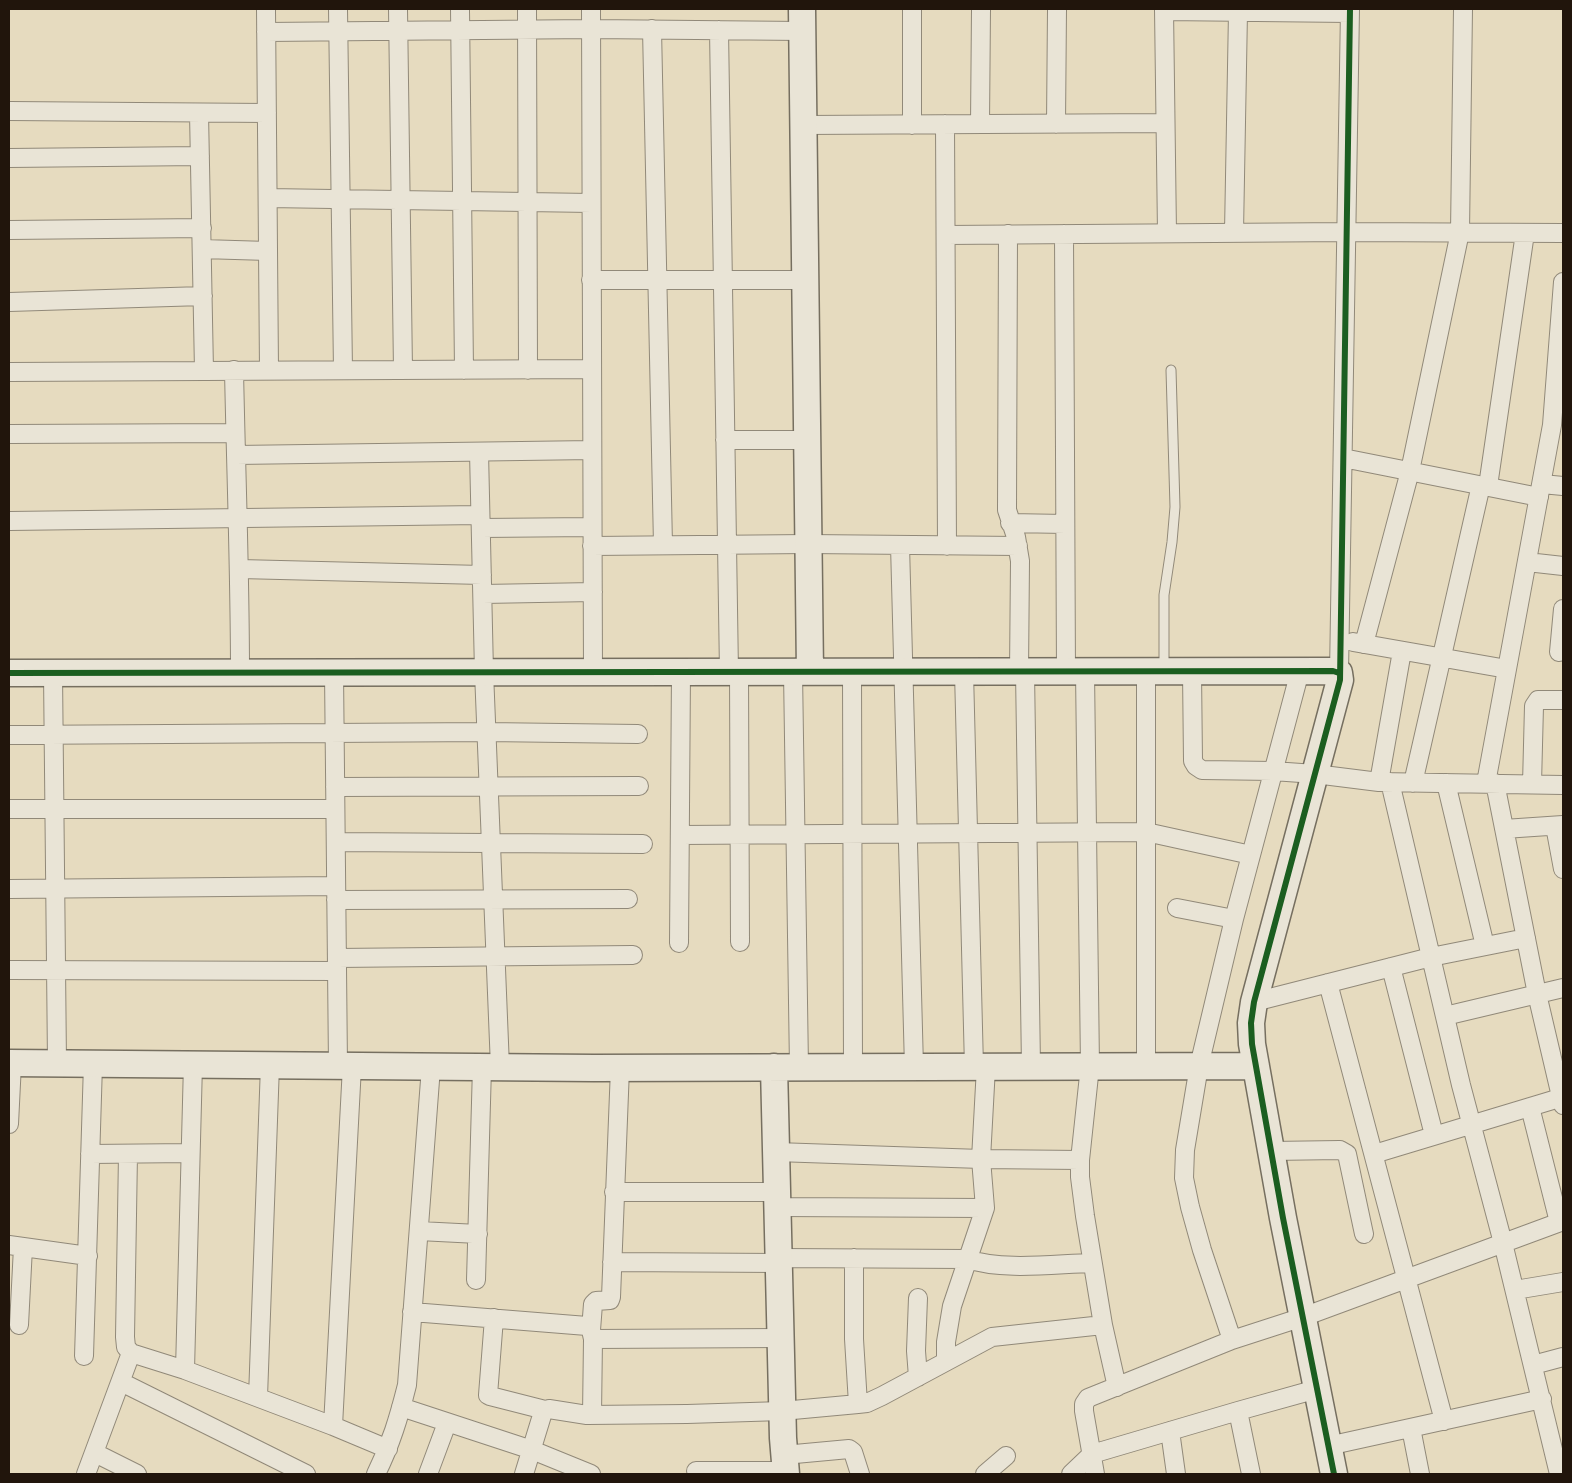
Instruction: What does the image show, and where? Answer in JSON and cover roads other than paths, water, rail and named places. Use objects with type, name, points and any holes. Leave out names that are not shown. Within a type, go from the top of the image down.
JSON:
[{"type":"street","points":[[266,9],[270,370]]},
{"type":"street","points":[[338,9],[343,370]]},
{"type":"street","points":[[398,9],[403,370]]},
{"type":"street","points":[[460,9],[464,370]]},
{"type":"street","points":[[526,9],[528,370]]},
{"type":"street","points":[[591,9],[593,672]]},
{"type":"street","points":[[912,9],[912,125]]},
{"type":"street","points":[[980,124],[981,9]]},
{"type":"street","points":[[1056,124],[1057,9]]},
{"type":"street","points":[[1364,644],[1410,471],[1460,232],[1463,9]]},
{"type":"street","points":[[1166,233],[1164,10],[1238,12],[1350,11],[1340,680],[1254,1002],[1252,1023],[1252,1044],[1271,1151],[1334,1474]]},
{"type":"street","points":[[1234,232],[1238,12]]},
{"type":"street","points":[[266,32],[527,29],[720,30],[802,20],[808,544],[801,672],[786,1067],[776,1152],[785,1467]]},
{"type":"street","points":[[652,30],[662,545]]},
{"type":"street","points":[[720,30],[726,544],[734,672],[740,942]]},
{"type":"street","points":[[9,111],[267,113]]},
{"type":"street","points":[[200,113],[204,371]]},
{"type":"street","points":[[803,125],[1165,123]]},
{"type":"street","points":[[945,124],[948,546]]},
{"type":"street","points":[[9,158],[200,156]]},
{"type":"street","points":[[268,198],[591,203]]},
{"type":"street","points":[[9,230],[202,228]]},
{"type":"street","points":[[946,235],[1234,232],[1563,233]]},
{"type":"street","points":[[1413,783],[1485,486],[1525,233]]},
{"type":"street","points":[[1008,234],[1007,510],[1018,546],[1020,561],[1028,833],[1031,1066]]},
{"type":"street","points":[[1064,234],[1065,524],[1087,833],[1090,1066],[1080,1160],[1085,1216],[1092,1262],[1116,1387]]},
{"type":"street","points":[[202,249],[268,251]]},
{"type":"street","points":[[591,280],[805,280]]},
{"type":"street","points":[[1374,1154],[1530,1107],[1563,1100],[1538,994],[1504,829],[1490,784],[1507,669],[1552,425],[1563,282]]},
{"type":"street","points":[[9,302],[203,296]]},
{"type":"street","points":[[9,372],[591,369]]},
{"type":"street","points":[[234,370],[240,569],[240,672]]},
{"type":"street","points":[[9,434],[236,433]]},
{"type":"street","points":[[725,440],[807,440]]},
{"type":"street","points":[[236,455],[592,450]]},
{"type":"street","points":[[476,1280],[491,1067],[495,957],[484,672],[479,452]]},
{"type":"street","points":[[1343,458],[1485,486],[1540,490],[1563,486]]},
{"type":"street","points":[[9,521],[237,519],[481,522],[592,527]]},
{"type":"street","points":[[1010,523],[1065,524]]},
{"type":"street","points":[[592,546],[808,544],[1018,546]]},
{"type":"street","points":[[900,545],[914,1067]]},
{"type":"street","points":[[1527,562],[1563,566]]},
{"type":"street","points":[[240,569],[482,575]]},
{"type":"street","points":[[482,594],[592,592]]},
{"type":"street","points":[[1560,652],[1563,609]]},
{"type":"street","points":[[1340,640],[1507,669]]},
{"type":"street","points":[[1402,651],[1385,782],[1515,1290],[1559,1474]]},
{"type":"street","points":[[9,673],[1192,672],[1333,670],[1339,673]]},
{"type":"street","points":[[1232,1340],[1202,1250],[1190,1207],[1184,1178],[1185,1150],[1199,1066],[1234,919],[1300,671]]},
{"type":"street","points":[[333,1426],[345,1066],[337,965],[334,672]]},
{"type":"street","points":[[679,943],[681,672]]},
{"type":"street","points":[[852,672],[853,1067]]},
{"type":"street","points":[[946,1361],[946,1342],[952,1306],[985,1208],[981,1159],[980,1067],[968,834],[964,672]]},
{"type":"street","points":[[1146,1066],[1146,832],[1155,672]]},
{"type":"street","points":[[1192,672],[1193,761],[1202,770],[1274,771],[1385,782],[1563,784]]},
{"type":"street","points":[[53,673],[57,1063]]},
{"type":"street","points":[[1532,784],[1534,706],[1538,700],[1563,700]]},
{"type":"street","points":[[9,735],[487,732],[638,734]]},
{"type":"street","points":[[1446,783],[1484,946]]},
{"type":"street","points":[[335,787],[640,786]]},
{"type":"street","points":[[9,809],[335,809]]},
{"type":"street","points":[[1504,829],[1559,826],[1563,869]]},
{"type":"street","points":[[680,835],[1146,832],[1251,856]]},
{"type":"street","points":[[336,842],[643,844]]},
{"type":"street","points":[[9,889],[56,888],[336,893],[493,899],[628,899]]},
{"type":"street","points":[[1177,908],[1234,919]]},
{"type":"street","points":[[1254,1002],[1431,957],[1526,938]]},
{"type":"street","points":[[9,970],[337,965],[495,957],[633,956]]},
{"type":"street","points":[[1391,967],[1434,1135]]},
{"type":"street","points":[[1328,983],[1444,1421]]},
{"type":"street","points":[[1445,1016],[1563,988]]},
{"type":"street","points":[[9,1124],[11,1063],[620,1068],[1256,1066]]},
{"type":"street","points":[[84,1356],[93,1064]]},
{"type":"street","points":[[186,1370],[193,1064]]},
{"type":"street","points":[[258,1397],[270,1065]]},
{"type":"street","points":[[376,1474],[388,1449],[407,1384],[431,1066]]},
{"type":"street","points":[[592,1415],[593,1304],[596,1301],[610,1300],[611,1297],[620,1068]]},
{"type":"street","points":[[1095,1474],[1084,1411],[1085,1401],[1232,1340],[1303,1317],[1561,1222],[1530,1107]]},
{"type":"street","points":[[1271,1151],[1344,1151],[1347,1154],[1364,1234]]},
{"type":"street","points":[[776,1152],[981,1159],[1080,1160]]},
{"type":"street","points":[[90,1154],[190,1153]]},
{"type":"street","points":[[128,1154],[125,1337],[126,1347],[131,1353],[186,1370],[388,1449]]},
{"type":"street","points":[[614,1192],[985,1208]]},
{"type":"street","points":[[419,1231],[478,1234]]},
{"type":"street","points":[[19,1325],[16,1246],[88,1256]]},
{"type":"street","points":[[612,1262],[854,1258],[967,1259],[987,1265],[1092,1262]]},
{"type":"street","points":[[854,1258],[854,1339],[858,1404]]},
{"type":"street","points":[[1515,1290],[1563,1282]]},
{"type":"street","points":[[918,1298],[916,1351],[918,1377]]},
{"type":"street","points":[[412,1312],[581,1325],[587,1326],[592,1335]]},
{"type":"street","points":[[494,1318],[488,1394],[490,1396],[545,1410],[592,1415],[782,1411],[867,1403],[992,1337],[1103,1325]]},
{"type":"street","points":[[592,1335],[780,1338]]},
{"type":"street","points":[[86,1474],[131,1353]]},
{"type":"street","points":[[1533,1365],[1563,1357]]},
{"type":"street","points":[[120,1382],[306,1474]]},
{"type":"street","points":[[1071,1474],[1092,1454],[1317,1389]]},
{"type":"street","points":[[1328,1446],[1542,1399]]},
{"type":"street","points":[[401,1407],[532,1450],[591,1474]]},
{"type":"street","points":[[524,1474],[545,1410]]},
{"type":"street","points":[[1238,1411],[1251,1474]]},
{"type":"street","points":[[428,1474],[447,1423]]},
{"type":"street","points":[[1410,1428],[1420,1474]]},
{"type":"street","points":[[1170,1431],[1176,1474]]},
{"type":"street","points":[[696,1471],[785,1467],[850,1449],[853,1452],[860,1474]]},
{"type":"street","points":[[95,1452],[137,1474]]},
{"type":"street","points":[[985,1474],[1006,1456]]},
{"type":"lane","points":[[1155,672],[1175,507],[1171,370]]}]
